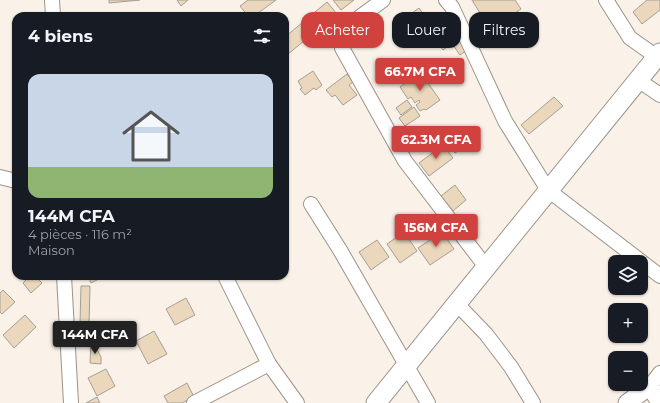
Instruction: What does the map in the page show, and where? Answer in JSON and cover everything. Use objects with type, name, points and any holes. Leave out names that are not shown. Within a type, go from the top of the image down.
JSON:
[{"type":"main road","points":[[376,403],[658,55]]},
{"type":"street","points":[[52,0],[53,12]]},
{"type":"street","points":[[383,0],[349,25],[341,35],[342,48],[405,160],[486,267]]},
{"type":"street","points":[[446,0],[452,7],[505,121],[548,190],[660,276]]},
{"type":"street","points":[[606,0],[630,38],[658,55]]},
{"type":"street","points":[[638,80],[660,95]]},
{"type":"street","points":[[0,177],[12,180]]},
{"type":"street","points":[[311,204],[340,250],[428,403]]},
{"type":"street","points":[[64,280],[71,403]]},
{"type":"street","points":[[227,280],[269,364],[296,403]]},
{"type":"street","points":[[457,304],[486,334],[511,367],[533,403]]},
{"type":"street","points":[[194,403],[269,364]]},
{"type":"street","points":[[627,403],[655,380],[660,403]]},
{"type":"building","points":[[109,0],[140,0],[109,3]]},
{"type":"building","points":[[177,0],[188,0],[181,6]]},
{"type":"building","points":[[248,0],[276,0],[260,12],[245,12],[240,6]]},
{"type":"building","points":[[333,0],[354,0],[341,10]]},
{"type":"building","points":[[472,0],[515,0],[521,9],[516,12],[479,12]]},
{"type":"building","points":[[647,0],[660,0],[660,10],[642,24],[633,12]]},
{"type":"building","points":[[327,2],[335,12],[315,12]]},
{"type":"building","points":[[419,8],[422,12],[413,12]]},
{"type":"building","points":[[301,24],[301,43],[289,53],[289,34]]},
{"type":"building","points":[[461,41],[467,50],[460,55],[455,48],[461,48]]},
{"type":"building","points":[[313,71],[322,85],[316,90],[314,88],[305,95],[300,89],[302,88],[298,81]]},
{"type":"building","points":[[420,72],[440,100],[426,110],[424,109],[420,111],[416,105],[420,102],[419,100],[415,103],[411,97],[408,99],[400,87]]},
{"type":"building","points":[[347,74],[353,82],[349,85],[357,95],[343,105],[335,95],[332,97],[326,90]]},
{"type":"building","points":[[554,97],[563,106],[529,134],[521,125]]},
{"type":"building","points":[[407,100],[412,107],[401,115],[396,108]]},
{"type":"building","points":[[414,107],[420,116],[405,126],[399,118]]},
{"type":"building","points":[[454,133],[461,149],[455,153],[445,140]]},
{"type":"building","points":[[443,145],[453,158],[429,176],[419,163]]},
{"type":"building","points":[[455,185],[466,200],[453,211],[441,196]]},
{"type":"building","points":[[404,232],[417,251],[400,263],[387,244]]},
{"type":"building","points":[[442,232],[454,249],[430,265],[418,248]]},
{"type":"building","points":[[377,240],[389,257],[371,270],[359,252]]},
{"type":"building","points":[[26,280],[39,280],[42,283],[31,293],[23,283]]},
{"type":"building","points":[[90,280],[97,280],[91,283]]},
{"type":"building","points":[[81,286],[90,286],[89,324],[80,323]]},
{"type":"building","points":[[3,290],[15,302],[2,314],[0,312],[0,293]]},
{"type":"building","points":[[186,298],[195,315],[175,325],[166,309]]},
{"type":"building","points":[[25,315],[36,327],[14,348],[3,335]]},
{"type":"building","points":[[154,331],[167,354],[148,364],[136,341]]},
{"type":"building","points":[[91,342],[93,342],[101,357],[101,364],[90,363]]},
{"type":"building","points":[[106,369],[115,386],[97,396],[88,378]]},
{"type":"building","points":[[187,383],[194,397],[182,403],[168,403],[164,396]]},
{"type":"building","points":[[97,397],[100,403],[86,403]]}]
